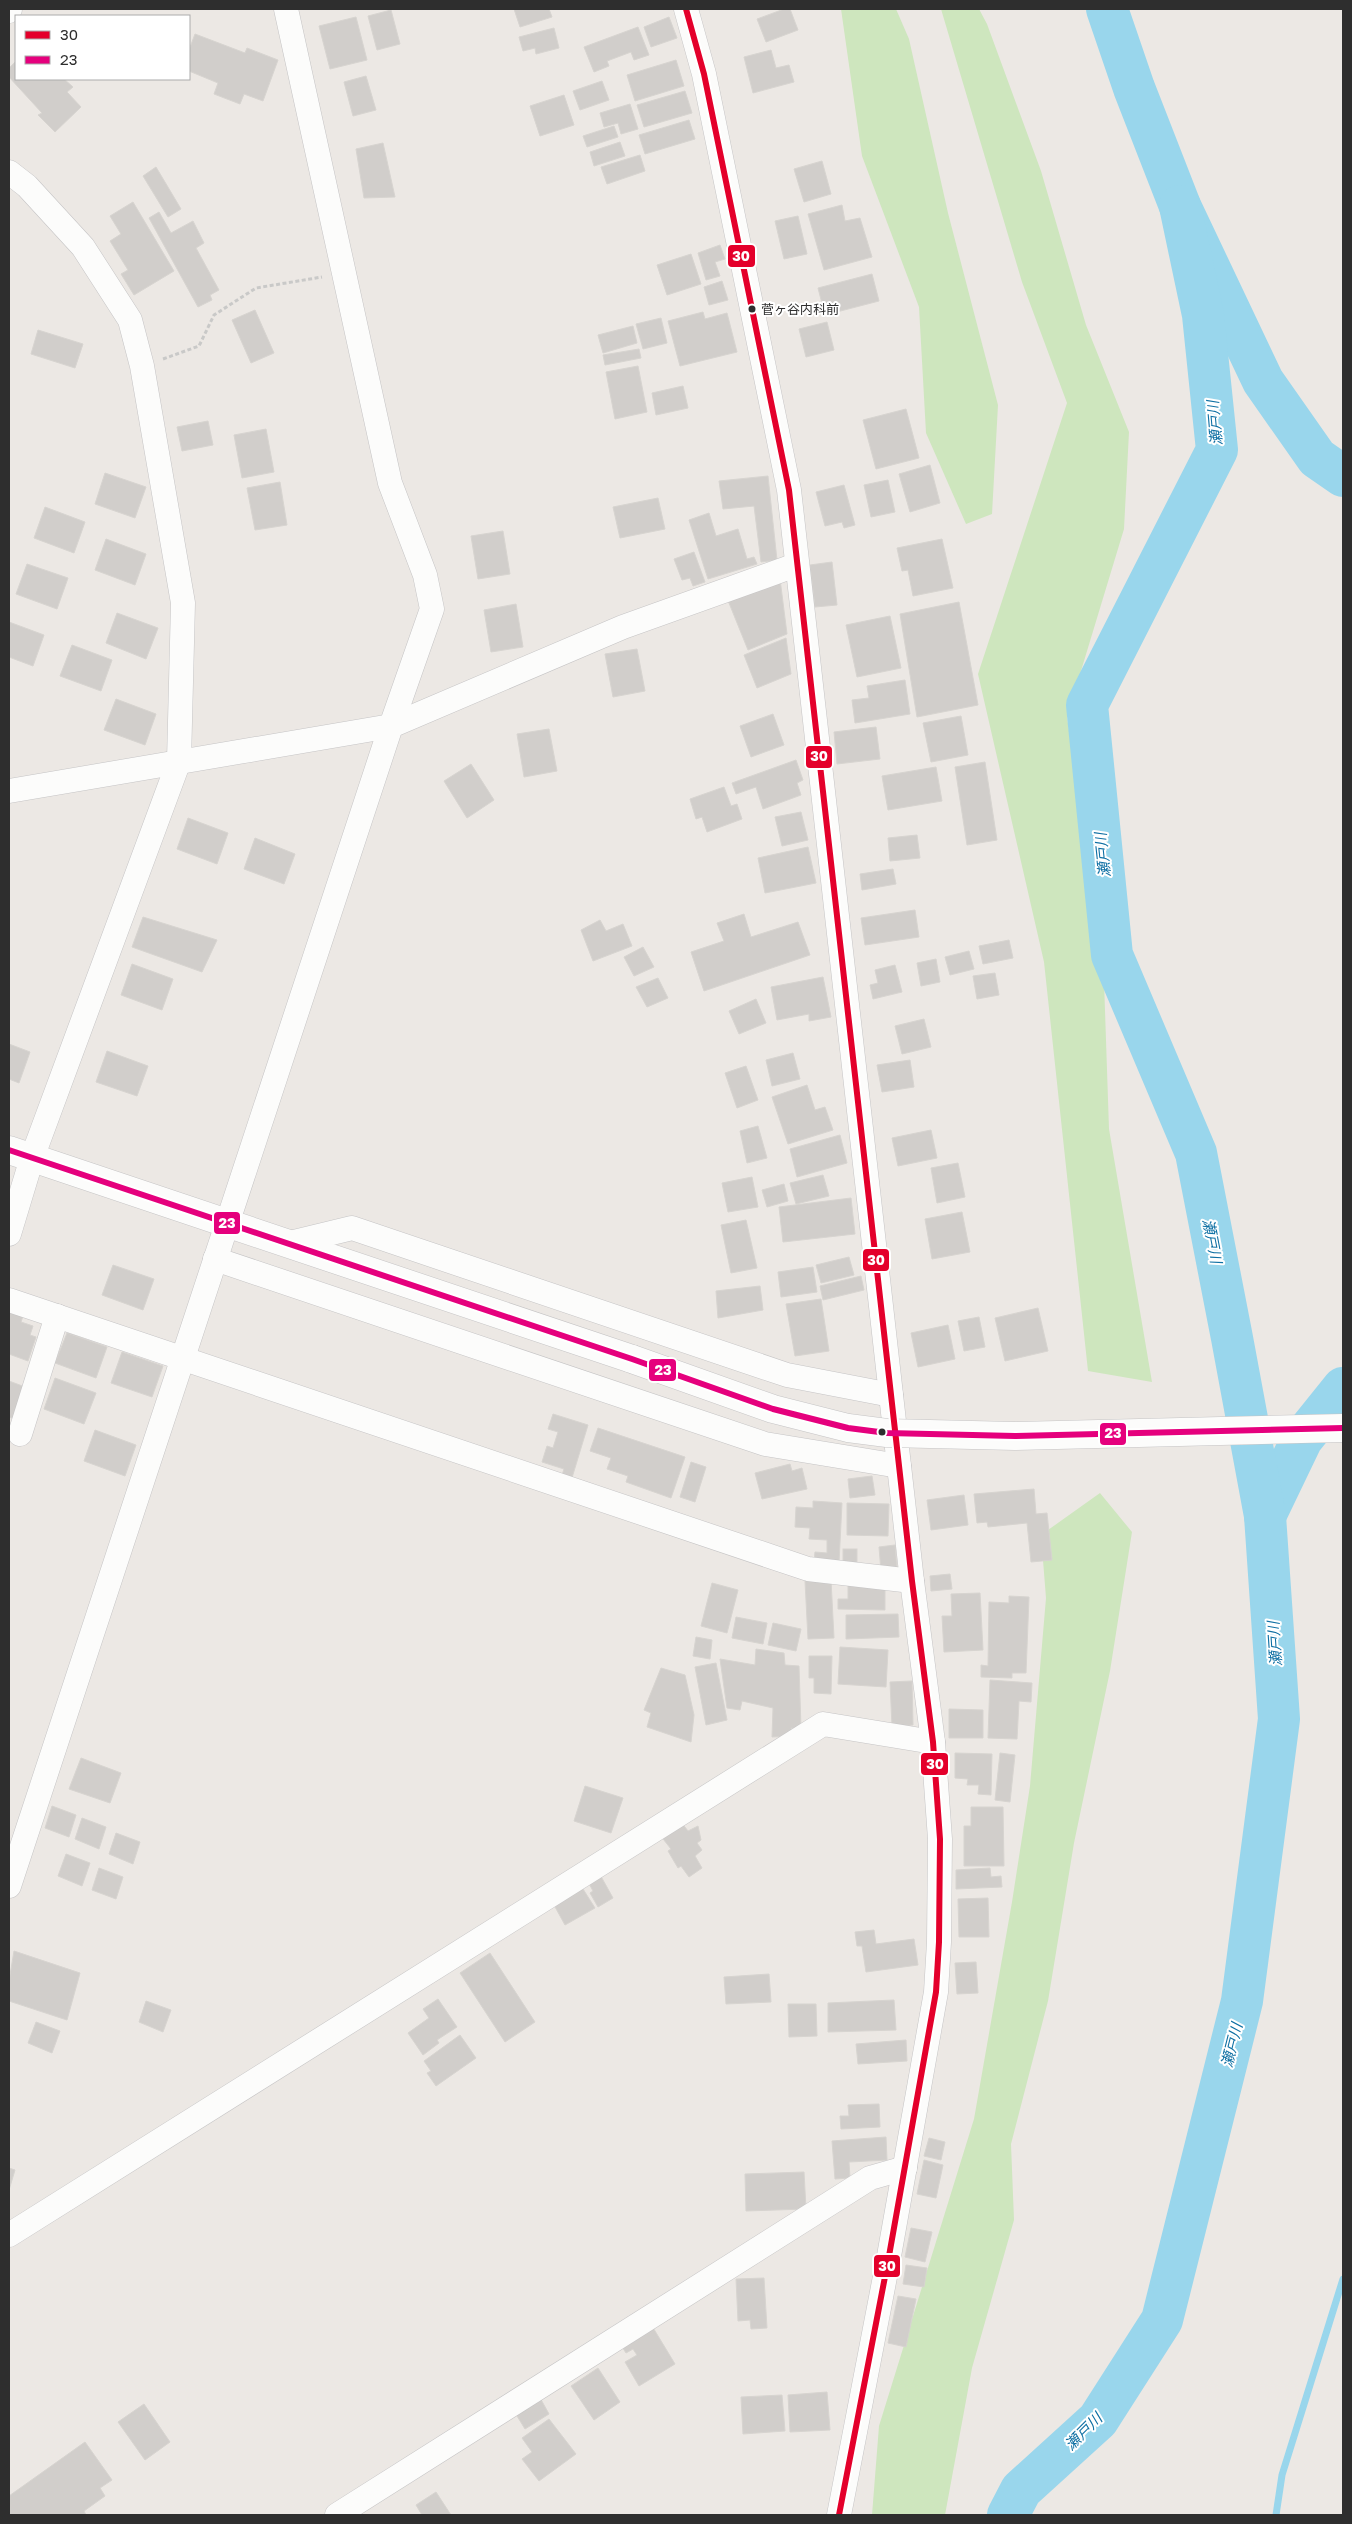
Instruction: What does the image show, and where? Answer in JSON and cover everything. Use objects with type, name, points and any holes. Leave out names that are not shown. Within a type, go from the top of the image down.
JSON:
[{"type":"street","points":[[9,1886],[226,1224],[391,726],[432,609],[425,575],[390,483],[286,9]]},
{"type":"street","points":[[686,9],[704,74],[789,490],[912,1581],[933,1742],[940,1839],[939,1942],[936,1992],[905,2168],[839,2515]]},
{"type":"street","points":[[9,172],[27,186],[83,247],[130,320],[142,366],[183,603],[179,761],[20,1154],[9,1234]]},
{"type":"street","points":[[9,791],[391,726],[623,627],[796,565]]},
{"type":"street","points":[[20,1154],[632,1359],[773,1409],[848,1428],[887,1433],[1015,1436],[1343,1428]]},
{"type":"street","points":[[286,1244],[352,1228],[787,1375],[891,1395]]},
{"type":"street","points":[[215,1259],[765,1444],[899,1466]]},
{"type":"street","points":[[9,1300],[808,1570],[912,1581]]},
{"type":"street","points":[[20,1434],[57,1316]]},
{"type":"street","points":[[9,2235],[823,1724],[933,1742]]},
{"type":"street","points":[[336,2515],[870,2178],[905,2168]]},
{"type":"path","points":[[142,366],[199,346],[214,316],[256,288],[344,274]]},
{"type":"green space","points":[[841,9],[896,9],[909,39],[948,213],[998,405],[992,514],[966,524],[926,433],[919,307],[862,156]]},
{"type":"green space","points":[[941,9],[979,9],[987,24],[1041,171],[1086,325],[1129,432],[1124,529],[1067,717],[1103,951],[1109,1129],[1152,1382],[1088,1371],[1044,962],[978,674],[1067,403],[1022,282]]},
{"type":"green space","points":[[1100,1493],[1132,1532],[1110,1671],[1074,1843],[1048,2001],[1011,2144],[1014,2220],[972,2368],[945,2515],[872,2515],[879,2426],[974,2119],[1012,1902],[1030,1786],[1046,1598],[1041,1535]]},
{"type":"building","points":[[514,9],[549,9],[552,17],[520,27]]},
{"type":"building","points":[[784,9],[790,9],[798,30],[766,42],[757,19]]},
{"type":"building","points":[[391,10],[400,44],[377,50],[368,16]]},
{"type":"building","points":[[356,17],[367,60],[330,69],[319,26]]},
{"type":"building","points":[[669,17],[677,38],[651,47],[644,27]]},
{"type":"building","points":[[638,27],[649,55],[634,60],[631,52],[607,61],[609,66],[594,72],[584,47]]},
{"type":"building","points":[[554,28],[559,48],[536,54],[535,48],[523,51],[519,37]]},
{"type":"building","points":[[195,34],[245,53],[247,48],[278,60],[263,101],[244,94],[240,104],[214,94],[218,83],[190,71],[190,47]]},
{"type":"building","points":[[771,50],[776,68],[789,65],[794,82],[753,93],[744,57]]},
{"type":"building","points":[[676,60],[684,86],[635,101],[627,75]]},
{"type":"building","points":[[15,62],[15,80],[65,80],[73,87],[67,92],[81,107],[55,132],[38,115],[42,113],[9,77],[9,68]]},
{"type":"building","points":[[366,76],[376,110],[353,116],[344,82]]},
{"type":"building","points":[[602,81],[609,100],[580,110],[573,91]]},
{"type":"building","points":[[685,91],[692,113],[644,127],[637,105]]},
{"type":"building","points":[[564,95],[574,125],[540,136],[530,106]]},
{"type":"building","points":[[630,104],[638,129],[621,134],[618,123],[604,127],[600,113]]},
{"type":"building","points":[[689,120],[695,139],[645,154],[639,135]]},
{"type":"building","points":[[614,126],[618,137],[587,147],[583,136]]},
{"type":"building","points":[[620,142],[625,156],[594,166],[590,152]]},
{"type":"building","points":[[383,143],[395,197],[364,198],[356,149]]},
{"type":"building","points":[[640,155],[645,171],[607,184],[601,167]]},
{"type":"building","points":[[822,161],[831,194],[804,202],[794,169]]},
{"type":"building","points":[[156,167],[181,209],[168,217],[143,176]]},
{"type":"building","points":[[133,202],[174,271],[134,295],[121,274],[128,270],[110,241],[121,234],[110,216]]},
{"type":"building","points":[[842,205],[845,221],[860,218],[872,257],[824,270],[808,214]]},
{"type":"building","points":[[159,212],[171,233],[193,221],[204,243],[196,248],[219,290],[210,295],[212,300],[198,307],[149,218]]},
{"type":"building","points":[[798,216],[807,254],[784,259],[775,221]]},
{"type":"building","points":[[720,245],[725,259],[715,262],[720,276],[706,280],[698,253]]},
{"type":"building","points":[[691,254],[701,284],[667,295],[657,265]]},
{"type":"building","points":[[872,274],[879,301],[825,315],[818,288]]},
{"type":"building","points":[[722,281],[728,300],[709,305],[704,287]]},
{"type":"building","points":[[255,310],[274,353],[251,363],[232,320]]},
{"type":"building","points":[[703,312],[705,319],[727,313],[737,352],[680,366],[668,321]]},
{"type":"building","points":[[661,318],[667,343],[643,349],[636,324]]},
{"type":"building","points":[[827,322],[834,350],[806,357],[799,329]]},
{"type":"building","points":[[633,326],[637,343],[603,353],[598,335]]},
{"type":"building","points":[[38,330],[83,344],[75,368],[31,354]]},
{"type":"building","points":[[639,349],[641,358],[605,365],[603,355]]},
{"type":"building","points":[[638,366],[647,412],[615,419],[606,372]]},
{"type":"building","points":[[683,386],[688,408],[656,415],[652,393]]},
{"type":"building","points":[[906,409],[919,458],[876,469],[863,420]]},
{"type":"building","points":[[208,421],[213,445],[182,451],[177,427]]},
{"type":"building","points":[[266,429],[274,472],[242,478],[234,435]]},
{"type":"building","points":[[930,465],[940,503],[910,512],[899,474]]},
{"type":"building","points":[[105,473],[146,487],[135,518],[95,504]]},
{"type":"building","points":[[768,476],[777,560],[761,562],[754,506],[723,509],[719,481]]},
{"type":"building","points":[[888,480],[895,512],[871,517],[864,485]]},
{"type":"building","points":[[280,482],[287,525],[255,530],[247,488]]},
{"type":"building","points":[[844,485],[855,525],[844,528],[842,522],[825,526],[816,492]]},
{"type":"building","points":[[658,498],[665,529],[620,538],[613,507]]},
{"type":"building","points":[[45,507],[85,522],[74,553],[34,538]]},
{"type":"building","points":[[709,513],[716,536],[738,529],[747,559],[754,557],[757,564],[708,579],[689,520]]},
{"type":"building","points":[[503,531],[510,574],[478,579],[471,536]]},
{"type":"building","points":[[106,539],[146,554],[135,585],[95,570]]},
{"type":"building","points":[[942,539],[953,588],[913,596],[908,570],[902,571],[897,548]]},
{"type":"building","points":[[694,552],[705,582],[693,586],[690,578],[682,580],[674,559]]},
{"type":"building","points":[[832,562],[837,605],[815,607],[810,565]]},
{"type":"building","points":[[27,564],[68,578],[57,609],[16,594]]},
{"type":"building","points":[[780,579],[787,634],[748,650],[727,598]]},
{"type":"building","points":[[959,602],[978,705],[917,717],[900,614]]},
{"type":"building","points":[[516,604],[523,647],[491,652],[484,610]]},
{"type":"building","points":[[117,613],[158,628],[146,659],[106,643]]},
{"type":"building","points":[[890,616],[901,668],[857,677],[846,625]]},
{"type":"building","points":[[9,622],[44,635],[33,666],[9,657]]},
{"type":"building","points":[[786,638],[791,674],[757,688],[744,655]]},
{"type":"building","points":[[72,645],[112,660],[101,691],[60,676]]},
{"type":"building","points":[[637,649],[645,691],[613,697],[605,654]]},
{"type":"building","points":[[905,680],[910,714],[855,723],[852,700],[869,698],[867,686]]},
{"type":"building","points":[[116,699],[156,714],[145,745],[104,730]]},
{"type":"building","points":[[773,714],[784,745],[751,757],[740,726]]},
{"type":"building","points":[[961,716],[968,755],[931,762],[923,723]]},
{"type":"building","points":[[876,727],[880,759],[837,764],[834,732]]},
{"type":"building","points":[[549,729],[557,771],[524,777],[517,734]]},
{"type":"building","points":[[796,760],[803,780],[797,783],[801,795],[763,809],[756,787],[736,794],[732,783]]},
{"type":"building","points":[[985,762],[997,840],[967,845],[955,767]]},
{"type":"building","points":[[471,764],[494,800],[467,818],[444,781]]},
{"type":"building","points":[[936,767],[942,801],[888,810],[882,776]]},
{"type":"building","points":[[724,787],[731,806],[737,804],[742,819],[707,832],[702,817],[696,819],[690,799]]},
{"type":"building","points":[[801,812],[808,840],[782,846],[775,817]]},
{"type":"building","points":[[188,818],[228,833],[217,864],[177,849]]},
{"type":"building","points":[[917,835],[920,858],[890,861],[888,838]]},
{"type":"building","points":[[255,838],[295,854],[284,884],[244,869]]},
{"type":"building","points":[[808,847],[816,883],[765,893],[758,858]]},
{"type":"building","points":[[893,869],[896,884],[862,890],[860,874]]},
{"type":"building","points":[[915,910],[919,937],[865,945],[861,918]]},
{"type":"building","points":[[744,914],[751,937],[798,922],[810,955],[704,991],[691,952],[724,941],[717,923]]},
{"type":"building","points":[[143,917],[217,940],[202,972],[132,947]]},
{"type":"building","points":[[600,920],[606,931],[623,924],[632,946],[593,961],[581,930]]},
{"type":"building","points":[[1009,940],[1013,958],[983,964],[979,946]]},
{"type":"building","points":[[643,947],[654,967],[634,976],[624,957]]},
{"type":"building","points":[[969,951],[974,969],[950,975],[945,957]]},
{"type":"building","points":[[936,959],[940,982],[921,986],[917,963]]},
{"type":"building","points":[[132,964],[173,979],[162,1010],[121,995]]},
{"type":"building","points":[[895,965],[902,992],[873,999],[870,985],[878,983],[875,970]]},
{"type":"building","points":[[995,973],[999,995],[977,999],[973,976]]},
{"type":"building","points":[[823,977],[831,1017],[809,1021],[809,1014],[777,1020],[771,987]]},
{"type":"building","points":[[658,978],[668,998],[647,1007],[636,987]]},
{"type":"building","points":[[756,999],[766,1023],[739,1034],[729,1011]]},
{"type":"building","points":[[924,1019],[931,1047],[902,1054],[895,1026]]},
{"type":"building","points":[[9,1044],[30,1052],[19,1083],[9,1079]]},
{"type":"building","points":[[107,1051],[148,1066],[137,1096],[96,1082]]},
{"type":"building","points":[[793,1053],[800,1079],[772,1086],[766,1060]]},
{"type":"building","points":[[910,1060],[914,1087],[882,1092],[877,1065]]},
{"type":"building","points":[[746,1066],[758,1100],[737,1108],[725,1073]]},
{"type":"building","points":[[807,1085],[815,1110],[825,1107],[833,1130],[788,1144],[772,1097]]},
{"type":"building","points":[[758,1126],[767,1158],[747,1163],[740,1131]]},
{"type":"building","points":[[931,1130],[937,1158],[898,1166],[892,1138]]},
{"type":"building","points":[[840,1135],[847,1163],[797,1177],[790,1149]]},
{"type":"building","points":[[958,1163],[965,1197],[937,1203],[931,1168]]},
{"type":"building","points":[[823,1175],[829,1196],[796,1204],[790,1183]]},
{"type":"building","points":[[752,1177],[758,1207],[728,1212],[722,1183]]},
{"type":"building","points":[[784,1184],[788,1201],[767,1207],[762,1190]]},
{"type":"building","points":[[851,1198],[855,1234],[783,1242],[779,1207]]},
{"type":"building","points":[[962,1212],[970,1252],[932,1259],[925,1219]]},
{"type":"building","points":[[746,1220],[757,1268],[731,1273],[721,1225]]},
{"type":"building","points":[[849,1257],[854,1275],[821,1283],[816,1265]]},
{"type":"building","points":[[113,1265],[154,1279],[143,1310],[102,1295]]},
{"type":"building","points":[[813,1267],[817,1292],[781,1297],[778,1272]]},
{"type":"building","points":[[861,1276],[864,1290],[823,1300],[820,1286]]},
{"type":"building","points":[[760,1286],[763,1310],[718,1318],[716,1291]]},
{"type":"building","points":[[821,1299],[829,1351],[795,1356],[786,1304]]},
{"type":"building","points":[[9,1307],[24,1313],[21,1322],[33,1326],[30,1335],[36,1337],[28,1361],[9,1354]]},
{"type":"building","points":[[1038,1308],[1048,1351],[1005,1361],[995,1318]]},
{"type":"building","points":[[979,1317],[985,1347],[964,1351],[958,1321]]},
{"type":"building","points":[[948,1325],[955,1359],[918,1367],[911,1333]]},
{"type":"building","points":[[67,1333],[107,1347],[96,1378],[55,1363]]},
{"type":"building","points":[[122,1352],[163,1366],[152,1397],[111,1383]]},
{"type":"building","points":[[55,1378],[96,1393],[84,1424],[44,1409]]},
{"type":"building","points":[[9,1381],[25,1387],[14,1419],[9,1417]]},
{"type":"building","points":[[553,1414],[588,1425],[571,1481],[561,1478],[564,1469],[542,1462],[547,1446],[553,1448],[558,1432],[548,1429]]},
{"type":"building","points":[[598,1428],[685,1457],[671,1498],[626,1482],[628,1476],[607,1469],[611,1458],[590,1451]]},
{"type":"building","points":[[95,1430],[136,1445],[125,1476],[84,1461]]},
{"type":"building","points":[[691,1462],[706,1467],[695,1502],[680,1497]]},
{"type":"building","points":[[790,1464],[792,1471],[802,1468],[807,1489],[762,1499],[755,1473]]},
{"type":"building","points":[[872,1476],[875,1495],[850,1498],[848,1479]]},
{"type":"building","points":[[1034,1489],[1036,1514],[1047,1513],[1052,1560],[1031,1562],[1027,1523],[988,1527],[987,1522],[977,1523],[974,1494]]},
{"type":"building","points":[[964,1495],[968,1525],[931,1530],[927,1500]]},
{"type":"building","points":[[813,1501],[842,1503],[839,1563],[814,1561],[815,1552],[827,1553],[827,1540],[809,1539],[810,1528],[795,1527],[796,1507],[813,1508]]},
{"type":"building","points":[[847,1503],[889,1504],[888,1536],[847,1535]]},
{"type":"building","points":[[895,1545],[897,1569],[881,1571],[879,1547]]},
{"type":"building","points":[[843,1549],[857,1549],[857,1567],[843,1567]]},
{"type":"building","points":[[950,1574],[952,1589],[931,1591],[930,1576]]},
{"type":"building","points":[[831,1580],[834,1638],[808,1639],[805,1581]]},
{"type":"building","points":[[712,1583],[738,1590],[727,1633],[701,1626]]},
{"type":"building","points":[[848,1585],[885,1586],[885,1610],[838,1609],[838,1599],[848,1599]]},
{"type":"building","points":[[980,1593],[983,1650],[944,1652],[942,1616],[952,1616],[951,1594]]},
{"type":"building","points":[[1009,1596],[1029,1597],[1026,1673],[1012,1673],[1012,1678],[981,1677],[981,1665],[988,1666],[989,1602],[1009,1603]]},
{"type":"building","points":[[898,1614],[899,1637],[846,1639],[846,1615]]},
{"type":"building","points":[[736,1617],[767,1623],[763,1644],[732,1638]]},
{"type":"building","points":[[773,1623],[801,1629],[796,1651],[768,1645]]},
{"type":"building","points":[[696,1637],[712,1640],[710,1659],[693,1656]]},
{"type":"building","points":[[840,1647],[888,1650],[886,1687],[838,1684]]},
{"type":"building","points":[[756,1649],[784,1653],[785,1665],[799,1666],[801,1729],[791,1728],[793,1736],[772,1737],[773,1708],[742,1701],[740,1710],[727,1708],[720,1659],[755,1665]]},
{"type":"building","points":[[809,1656],[832,1656],[831,1694],[814,1693],[814,1678],[809,1678]]},
{"type":"building","points":[[716,1663],[727,1720],[706,1725],[695,1667]]},
{"type":"building","points":[[661,1668],[685,1675],[694,1715],[691,1742],[647,1727],[651,1713],[644,1710]]},
{"type":"building","points":[[990,1680],[1032,1683],[1031,1702],[1019,1701],[1017,1739],[988,1738]]},
{"type":"building","points":[[912,1681],[913,1725],[892,1726],[890,1682]]},
{"type":"building","points":[[949,1709],[983,1710],[983,1738],[949,1738]]},
{"type":"building","points":[[955,1753],[992,1754],[991,1795],[978,1794],[979,1785],[967,1785],[968,1779],[955,1778]]},
{"type":"building","points":[[1000,1753],[1015,1755],[1010,1802],[995,1800]]},
{"type":"building","points":[[81,1758],[121,1773],[110,1803],[69,1789]]},
{"type":"building","points":[[585,1786],[623,1798],[611,1833],[574,1821]]},
{"type":"building","points":[[52,1806],[76,1815],[69,1837],[45,1828]]},
{"type":"building","points":[[971,1807],[1003,1807],[1004,1866],[964,1866],[964,1826],[971,1826]]},
{"type":"building","points":[[82,1818],[106,1827],[99,1849],[75,1839]]},
{"type":"building","points":[[681,1822],[688,1831],[698,1826],[701,1840],[697,1843],[702,1850],[695,1856],[702,1868],[689,1877],[681,1866],[678,1868],[668,1851],[671,1849],[660,1835]]},
{"type":"building","points":[[116,1833],[140,1842],[133,1864],[109,1854]]},
{"type":"building","points":[[66,1854],[90,1863],[82,1886],[58,1876]]},
{"type":"building","points":[[99,1868],[123,1877],[116,1899],[92,1890]]},
{"type":"building","points":[[990,1868],[991,1877],[1001,1876],[1002,1887],[956,1889],[956,1870]]},
{"type":"building","points":[[598,1871],[613,1898],[598,1907],[590,1893],[593,1891],[586,1878]]},
{"type":"building","points":[[583,1889],[595,1908],[565,1925],[554,1905]]},
{"type":"building","points":[[988,1898],[989,1937],[959,1937],[958,1899]]},
{"type":"building","points":[[874,1930],[876,1944],[914,1939],[918,1965],[866,1972],[862,1946],[857,1946],[855,1932]]},
{"type":"building","points":[[14,1951],[80,1973],[67,2020],[9,2001],[9,1981]]},
{"type":"building","points":[[490,1953],[535,2022],[505,2042],[460,1973]]},
{"type":"building","points":[[976,1962],[978,1993],[957,1994],[955,1963]]},
{"type":"building","points":[[769,1974],[771,2002],[726,2004],[724,1977]]},
{"type":"building","points":[[438,1999],[457,2027],[437,2040],[439,2043],[423,2055],[408,2033],[429,2018],[423,2009]]},
{"type":"building","points":[[894,2000],[896,2030],[828,2032],[828,2003]]},
{"type":"building","points":[[146,2001],[171,2010],[163,2032],[139,2022]]},
{"type":"building","points":[[788,2004],[816,2004],[817,2036],[789,2037]]},
{"type":"building","points":[[36,2022],[60,2031],[52,2053],[28,2043]]},
{"type":"building","points":[[460,2035],[476,2058],[436,2086],[427,2073],[431,2071],[424,2061]]},
{"type":"building","points":[[906,2040],[907,2061],[858,2064],[856,2044]]},
{"type":"building","points":[[879,2104],[880,2127],[841,2129],[840,2116],[849,2116],[848,2105]]},
{"type":"building","points":[[886,2137],[887,2160],[849,2162],[850,2178],[835,2179],[832,2141]]},
{"type":"building","points":[[929,2138],[945,2142],[941,2160],[924,2156]]},
{"type":"building","points":[[924,2160],[943,2165],[936,2198],[917,2194]]},
{"type":"building","points":[[9,2168],[15,2170],[9,2190]]},
{"type":"building","points":[[804,2172],[806,2209],[746,2211],[745,2174]]},
{"type":"building","points":[[911,2228],[932,2232],[925,2262],[905,2257]]},
{"type":"building","points":[[906,2265],[927,2268],[924,2287],[903,2284]]},
{"type":"building","points":[[764,2278],[767,2328],[751,2329],[750,2320],[738,2321],[736,2279]]},
{"type":"building","points":[[898,2296],[916,2299],[906,2347],[888,2343]]},
{"type":"building","points":[[652,2326],[675,2364],[639,2386],[625,2362],[637,2355],[633,2349],[626,2353],[621,2345]]},
{"type":"building","points":[[598,2368],[620,2402],[594,2420],[571,2386]]},
{"type":"building","points":[[827,2392],[830,2430],[790,2432],[788,2395]]},
{"type":"building","points":[[782,2395],[785,2431],[743,2434],[741,2397]]},
{"type":"building","points":[[539,2396],[549,2414],[525,2429],[514,2411]]},
{"type":"building","points":[[144,2404],[170,2442],[145,2460],[118,2422]]},
{"type":"building","points":[[549,2419],[576,2454],[539,2481],[522,2459],[532,2452],[522,2438]]},
{"type":"building","points":[[85,2442],[112,2480],[100,2488],[105,2496],[84,2511],[86,2515],[9,2515],[9,2496]]},
{"type":"building","points":[[436,2492],[451,2515],[422,2515],[416,2505]]},
{"type":"waterway","name":"瀬戸川","points":[[1107,9],[1134,88],[1180,206],[1263,381],[1317,458],[1343,476]]},
{"type":"waterway","name":"瀬戸川","points":[[1008,2515],[1021,2490],[1098,2420],[1162,2320],[1242,2001],[1279,1719],[1265,1516],[1232,1338],[1196,1153],[1112,955],[1087,705],[1217,450],[1203,315],[1180,206]]},
{"type":"waterway","name":"瀬戸川","points":[[1265,1516],[1302,1439],[1343,1388]]},
{"type":"waterway","points":[[1276,2515],[1282,2475],[1343,2279]]},
{"type":"transit line","name":"30","points":[[686,9],[704,74],[789,490],[912,1581],[933,1742],[940,1839],[939,1942],[936,1992],[889,2256],[839,2515]]},
{"type":"transit line","name":"23","points":[[9,1150],[632,1359],[773,1409],[848,1428],[887,1433],[1015,1436],[1343,1428]]},
{"type":"place","name":"菅ヶ谷内科前","points":[[752,309]]}]
